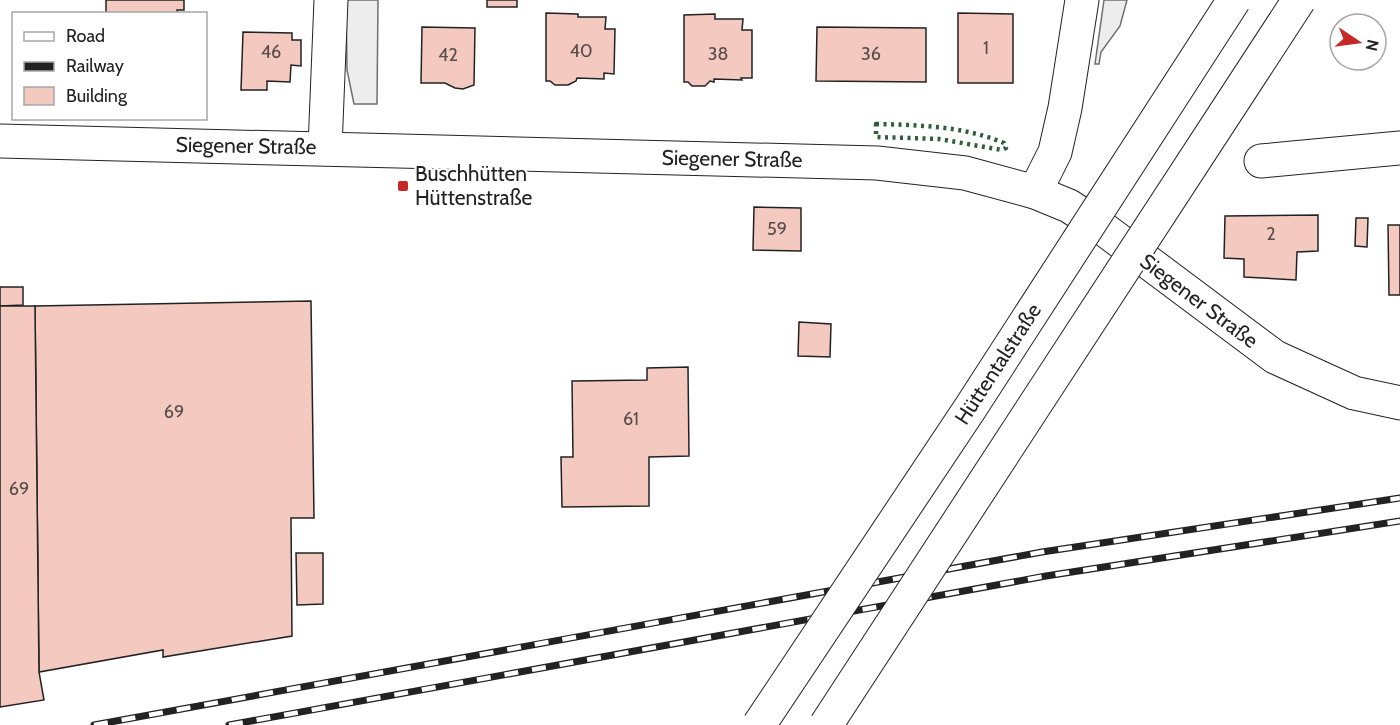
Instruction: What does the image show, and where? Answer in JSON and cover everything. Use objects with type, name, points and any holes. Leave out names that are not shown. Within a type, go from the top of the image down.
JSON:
[{"type":"main road","points":[[325,148],[331,0]]},
{"type":"main road","points":[[1035,192],[1055,152],[1065,108],[1082,0]]},
{"type":"main road","name":"Hüttentalstraße","points":[[759,725],[971,407],[1234,0]]},
{"type":"main road","points":[[826,725],[1299,0]]},
{"type":"main road","name":"Siegener Straße","points":[[0,141],[878,163],[965,173],[1035,192],[1069,206],[1101,227],[1275,357],[1354,393],[1400,403]]},
{"type":"main road","points":[[1261,161],[1400,148]]},
{"type":"shaded area","points":[[346,0],[378,0],[377,104],[354,104],[347,70]]},
{"type":"shaded area","points":[[1104,0],[1127,0],[1120,26],[1101,52],[1099,64],[1095,64]]},
{"type":"building","points":[[106,0],[184,0],[184,10],[177,10],[177,12],[106,12]]},
{"type":"building","points":[[487,0],[517,0],[517,7],[487,7]]},
{"type":"building","points":[[546,13],[578,14],[578,17],[606,17],[605,29],[615,29],[614,74],[604,73],[604,79],[577,78],[568,85],[555,85],[546,81]]},
{"type":"building","points":[[958,13],[1013,14],[1013,83],[958,83]]},
{"type":"building","points":[[715,14],[715,19],[743,19],[742,30],[752,30],[752,78],[714,79],[714,82],[710,81],[705,86],[692,86],[684,82],[684,15]]},
{"type":"building","points":[[422,27],[475,28],[474,85],[463,89],[445,83],[421,83]]},
{"type":"building","points":[[817,27],[926,28],[926,82],[816,81]]},
{"type":"building","points":[[243,32],[292,33],[292,40],[301,40],[301,66],[291,65],[290,82],[267,81],[267,90],[241,90]]},
{"type":"building","points":[[754,207],[801,208],[801,251],[753,250]]},
{"type":"building","points":[[1318,215],[1318,251],[1297,252],[1296,280],[1244,277],[1244,259],[1224,258],[1225,216]]},
{"type":"building","points":[[1356,218],[1368,218],[1367,247],[1355,246]]},
{"type":"building","points":[[1388,225],[1400,225],[1400,295],[1389,295]]},
{"type":"building","points":[[0,287],[23,287],[23,305],[0,306]]},
{"type":"building","points":[[311,301],[314,518],[291,518],[292,636],[163,657],[163,650],[39,672],[35,306]]},
{"type":"building","points":[[0,306],[35,306],[39,672],[44,700],[0,707]]},
{"type":"building","points":[[799,322],[831,324],[830,357],[798,356]]},
{"type":"building","points":[[688,367],[689,456],[649,457],[649,506],[562,507],[561,457],[573,457],[572,381],[647,380],[647,368]]},
{"type":"building","points":[[296,553],[323,553],[323,604],[297,605]]},
{"type":"railway","points":[[94,725],[1042,552],[1400,498]]},
{"type":"railway","points":[[229,725],[1046,576],[1400,521]]},
{"type":"hedge","points":[[876,124],[957,130],[989,137],[1004,143],[1006,148],[1002,150],[939,139],[876,137],[876,124]]},
{"type":"place","name":"Buschhütten Hüttenstraße","points":[[403,186]]}]
